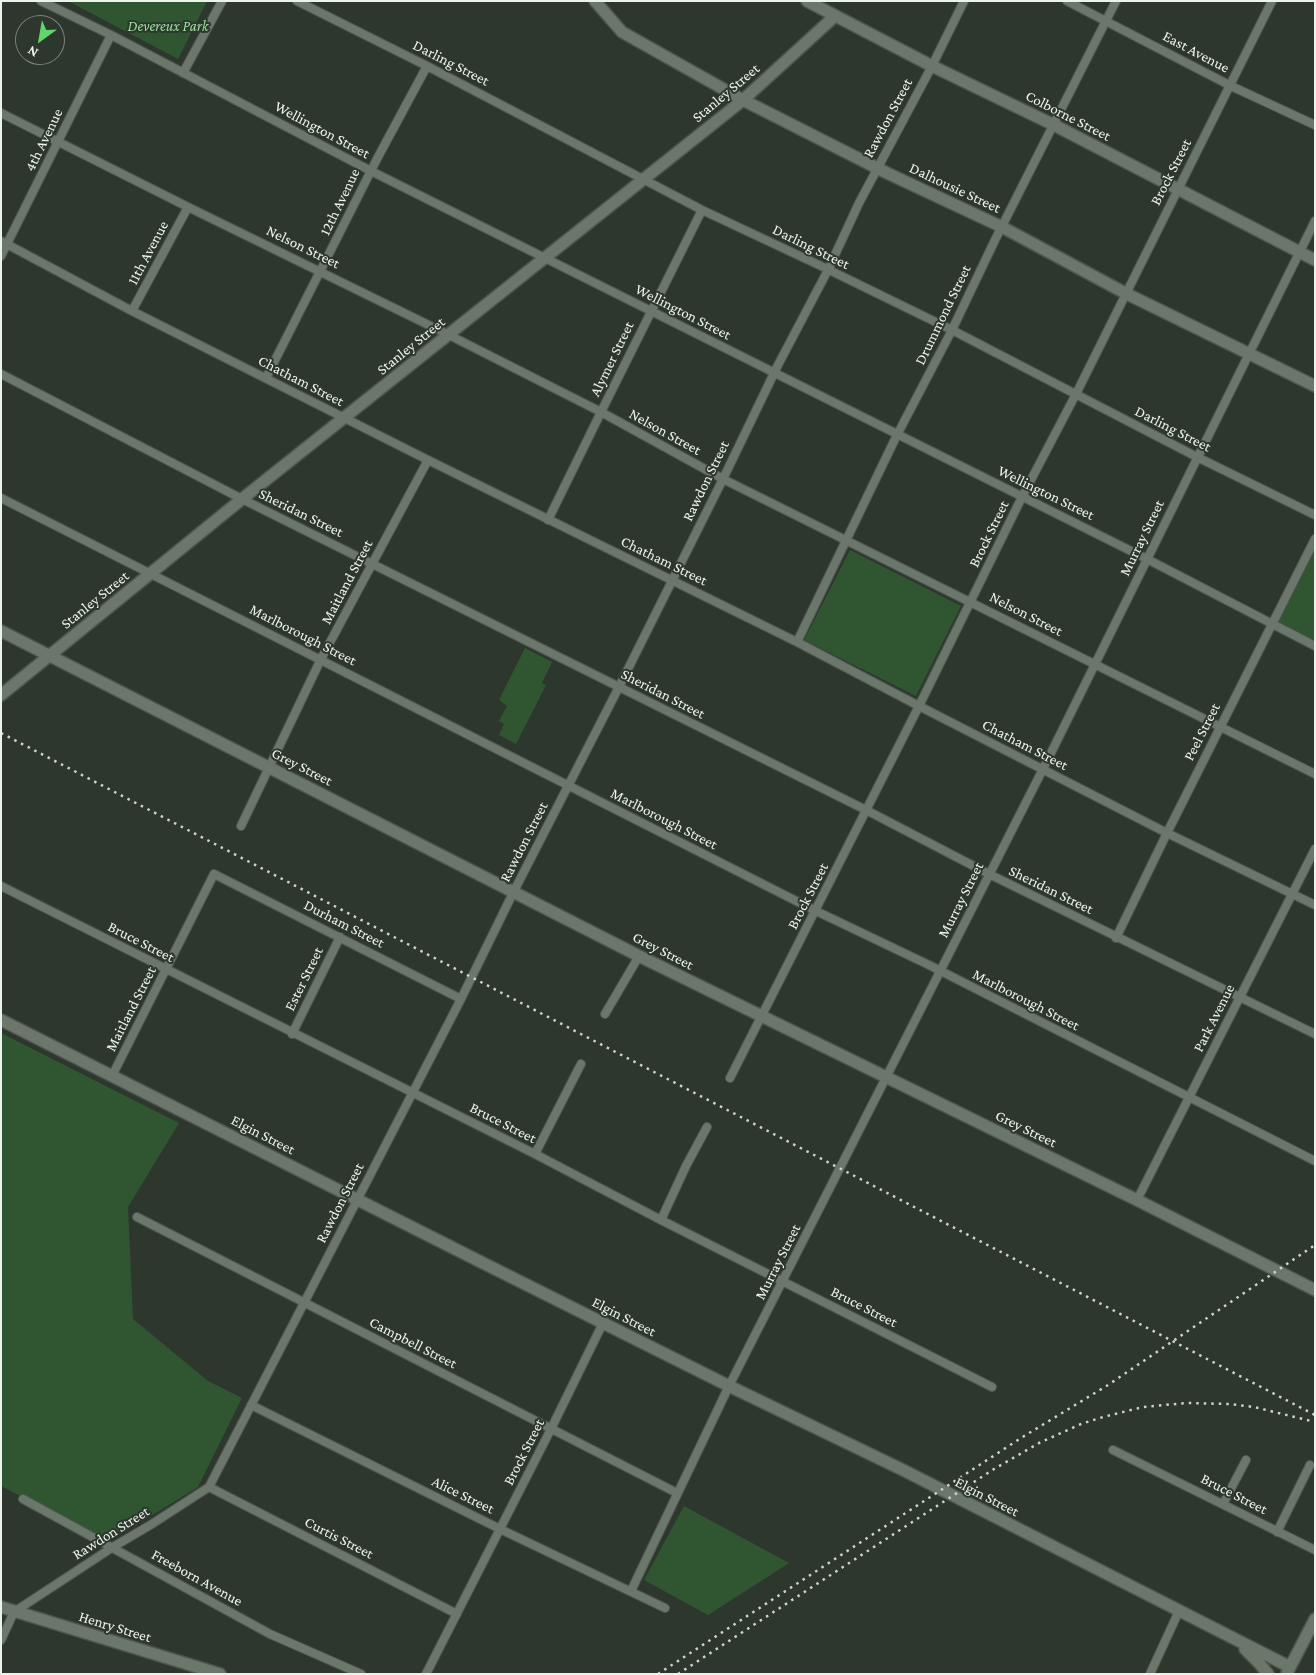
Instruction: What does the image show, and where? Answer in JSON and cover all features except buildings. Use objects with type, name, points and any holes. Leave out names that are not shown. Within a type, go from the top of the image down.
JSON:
[{"type":"main road","name":"Dalhousie Street","points":[[595,1],[622,32],[743,100],[1002,227],[1125,293],[1315,386]]},
{"type":"main road","name":"Colborne Street","points":[[807,1],[932,66],[1054,125],[1315,260]]},
{"type":"main road","name":"Stanley Street","points":[[1,695],[242,499],[743,100],[835,16]]},
{"type":"main road","name":"Grey Street","points":[[1,631],[639,956],[1137,1200],[1315,1290]]},
{"type":"main road","name":"Elgin Street","points":[[1,1020],[729,1386],[903,1470],[1234,1639],[1289,1672]]},
{"type":"main road","name":"Henry Street","points":[[1,1608],[220,1674]]},
{"type":"main road","points":[[1289,1672],[1315,1619]]},
{"type":"main road","name":"Elgin Street","points":[[1234,1639],[1260,1663],[1268,1674]]},
{"type":"street","name":"Wellington Street","points":[[41,1],[545,259],[1147,558],[1315,646]]},
{"type":"street","points":[[183,73],[222,1]]},
{"type":"street","name":"Darling Street","points":[[297,1],[427,66],[702,210],[952,330],[1197,457],[1315,515]]},
{"type":"street","name":"Rawdon Street","points":[[14,1612],[112,1547],[152,1524],[208,1487],[461,999],[723,479],[774,373],[828,270],[877,167],[932,66],[964,1]]},
{"type":"street","name":"East Avenue","points":[[1067,1],[1230,86],[1315,125]]},
{"type":"street","name":"Drummond Street","points":[[797,642],[845,539],[952,330],[1116,1]]},
{"type":"street","name":"Brock Street","points":[[730,1078],[816,911],[1272,1]]},
{"type":"street","name":"4th Avenue","points":[[1,256],[4,243],[59,141],[111,36]]},
{"type":"street","name":"12th Avenue","points":[[266,378],[371,171],[427,66]]},
{"type":"street","name":"Nelson Street","points":[[1,113],[449,335],[601,412],[723,479],[1315,774]]},
{"type":"street","name":"11th Avenue","points":[[132,311],[188,207]]},
{"type":"street","name":"Alymer Street","points":[[548,520],[702,210]]},
{"type":"street","name":"Murray Street","points":[[631,1591],[729,1386],[784,1282],[1043,769],[1315,221]]},
{"type":"street","name":"Chatham Street","points":[[4,243],[132,311],[548,520],[797,642],[1167,832],[1315,905]]},
{"type":"street","name":"Sheridan Street","points":[[1,374],[242,499],[866,810],[1116,938],[1315,1034]]},
{"type":"street","name":"Maitland Street","points":[[240,826],[321,659],[374,564],[428,460]]},
{"type":"street","name":"Marlborough Street","points":[[1,498],[816,911],[941,971],[1315,1162]]},
{"type":"street","name":"Peel Street","points":[[1116,938],[1167,832],[1315,539]]},
{"type":"street","name":"Park Avenue","points":[[1137,1200],[1315,849]]},
{"type":"street","name":"Maitland Street","points":[[112,1076],[214,874]]},
{"type":"street","name":"Durham Street","points":[[214,874],[461,999]]},
{"type":"street","name":"Bruce Street","points":[[1,886],[992,1386]]},
{"type":"street","name":"Ester Street","points":[[292,1034],[340,937]]},
{"type":"street","points":[[605,1014],[639,956]]},
{"type":"street","points":[[534,1154],[581,1064]]},
{"type":"street","points":[[661,1220],[686,1166],[707,1127]]},
{"type":"street","name":"Campbell Street","points":[[137,1217],[678,1493]]},
{"type":"street","name":"Brock Street","points":[[426,1674],[603,1323]]},
{"type":"street","name":"Alice Street","points":[[251,1405],[665,1608]]},
{"type":"street","name":"Bruce Street","points":[[1113,1450],[1315,1550]]},
{"type":"street","points":[[1223,1504],[1246,1460]]},
{"type":"street","points":[[1277,1532],[1310,1465]]},
{"type":"street","name":"Curtis Street","points":[[208,1487],[456,1614]]},
{"type":"street","name":"Freeborn Avenue","points":[[23,1499],[270,1634],[361,1674]]},
{"type":"street","points":[[1150,1674],[1179,1611]]},
{"type":"street","points":[[1,1640],[14,1612]]},
{"type":"green space","name":"Devereux Park","points":[[68,1],[207,1],[178,59]]},
{"type":"green space","points":[[1315,539],[1315,646],[1272,625]]},
{"type":"green space","points":[[850,550],[961,606],[916,696],[804,640]]},
{"type":"green space","points":[[525,648],[552,662],[542,683],[546,685],[516,744],[499,735],[504,724],[499,721],[507,706],[499,700]]},
{"type":"green space","points":[[1,1033],[179,1123],[128,1207],[133,1319],[208,1381],[242,1398],[198,1487],[108,1542],[1,1486]]},
{"type":"green space","points":[[684,1506],[789,1563],[708,1615],[644,1580]]},
{"type":"railway","points":[[1,733],[1315,1415]]},
{"type":"railway","points":[[658,1674],[1021,1438],[1108,1385],[1315,1245]]},
{"type":"railway","points":[[678,1674],[994,1469],[1039,1443],[1081,1424],[1143,1407],[1186,1403],[1230,1404],[1254,1407],[1315,1422]]}]
